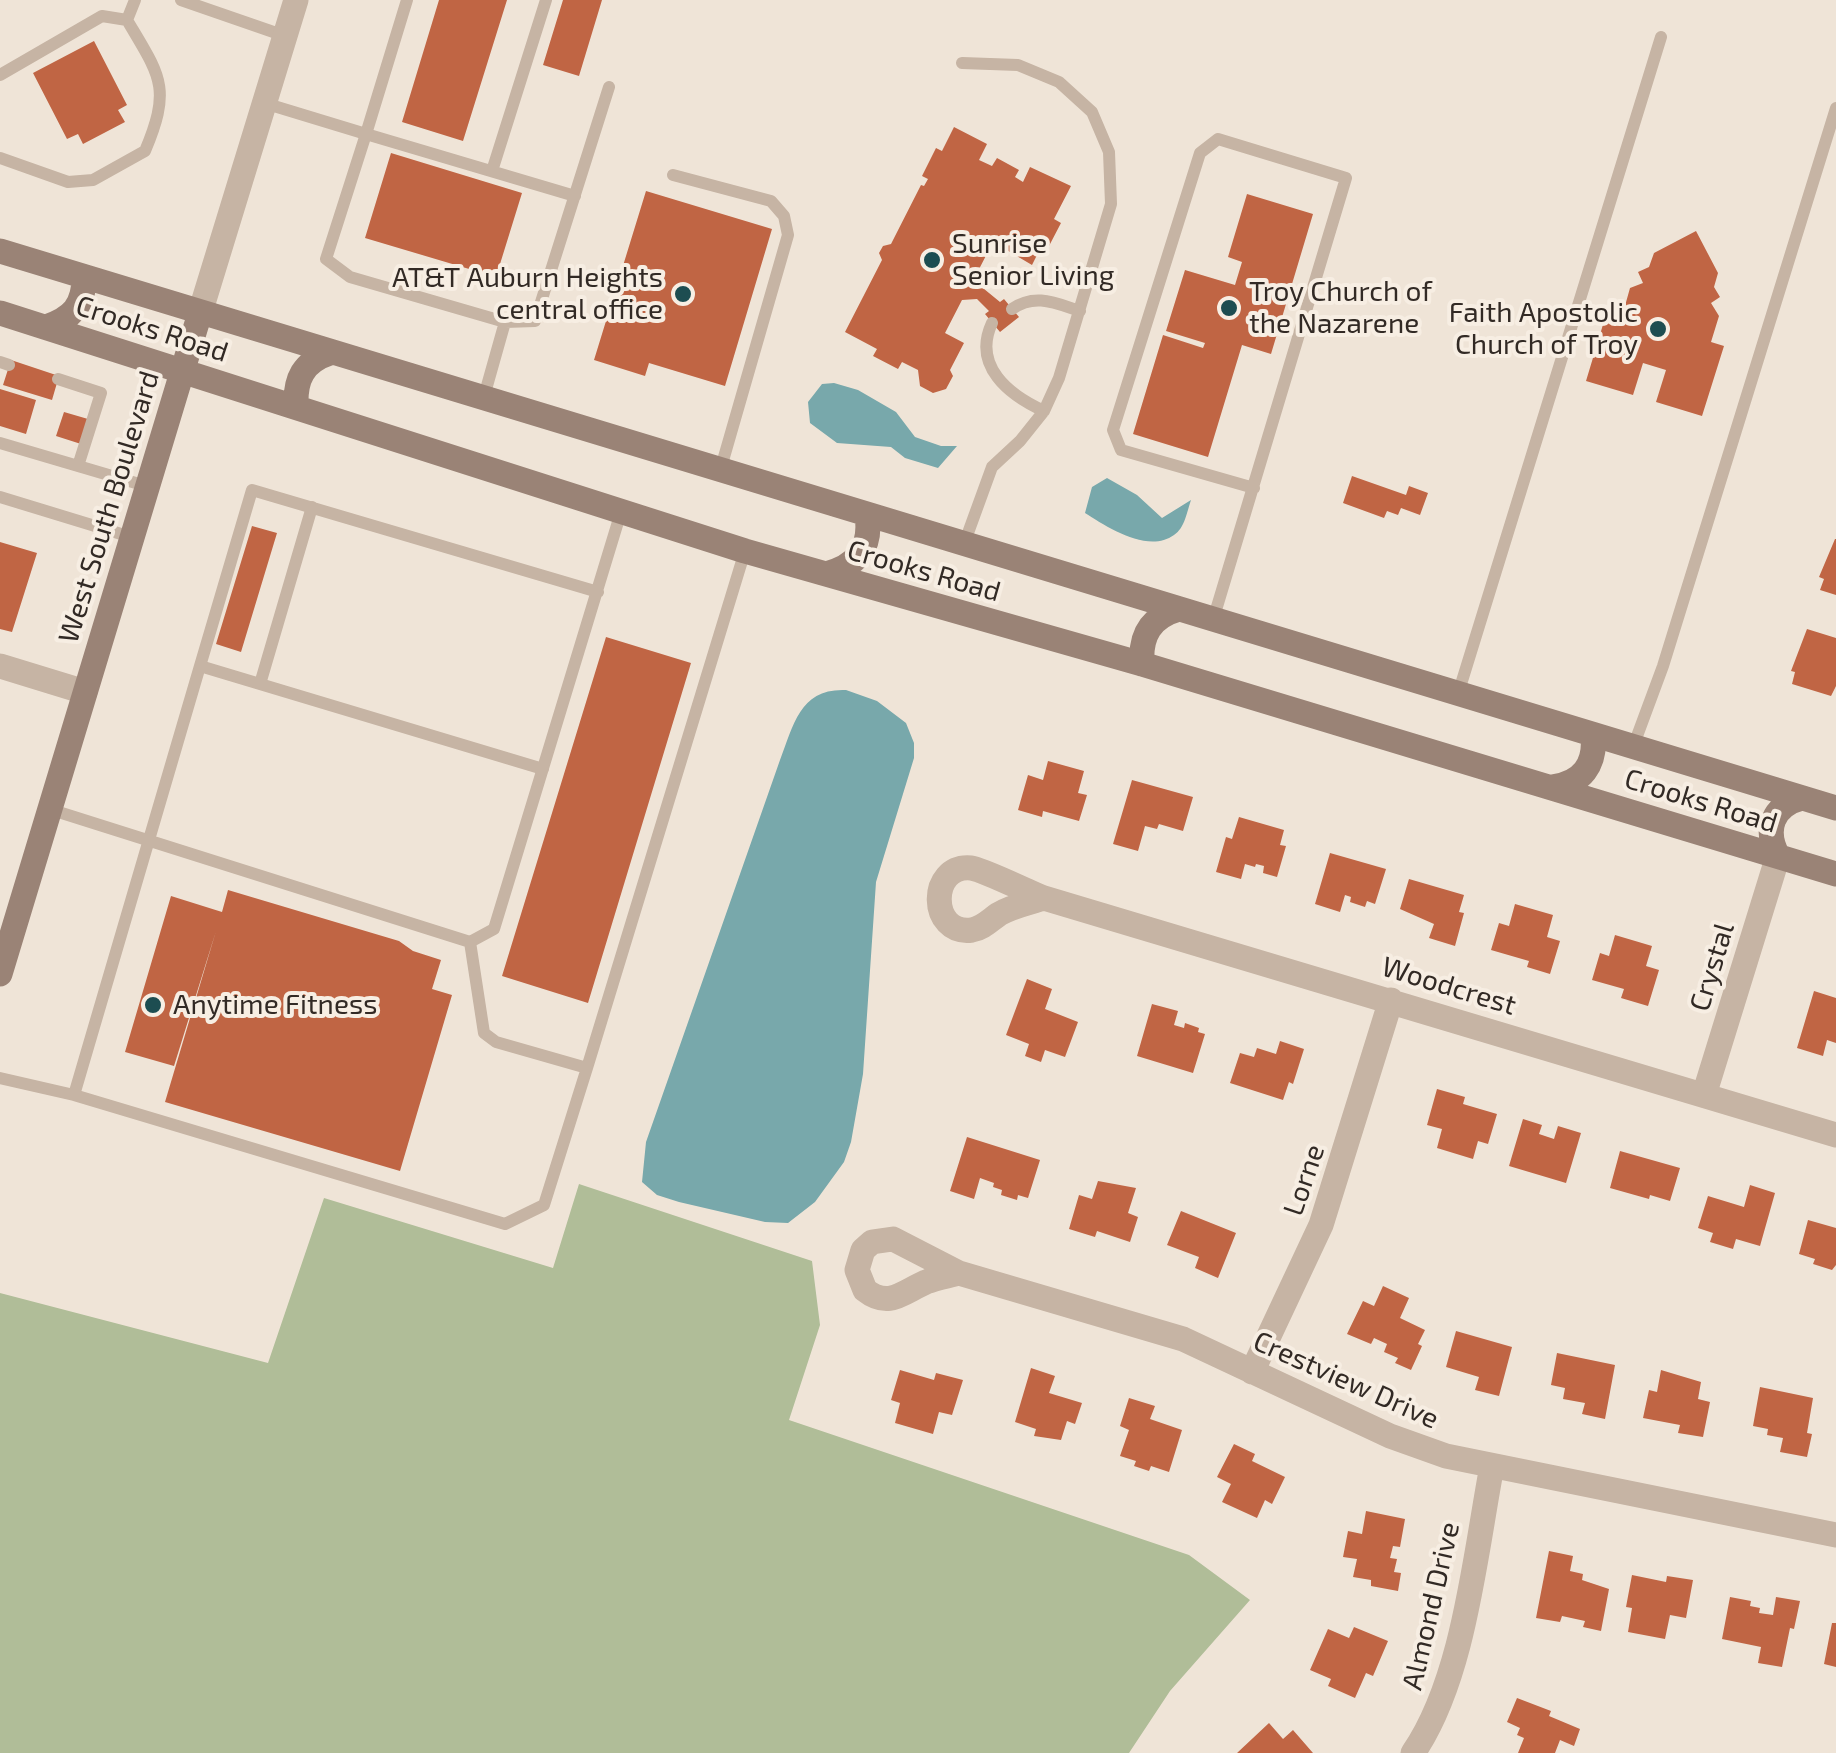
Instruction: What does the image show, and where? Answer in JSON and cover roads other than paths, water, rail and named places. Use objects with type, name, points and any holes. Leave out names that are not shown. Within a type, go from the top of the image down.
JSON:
[{"type":"main road","name":"Crooks Road","points":[[0,250],[483,400],[1836,808]]},
{"type":"main road","points":[[46,328],[74,313],[82,301],[84,277]]},
{"type":"main road","name":"West South Boulevard","points":[[0,974],[200,313]]},
{"type":"main road","name":"Crooks Road","points":[[2,320],[46,328],[182,370],[745,551],[1142,664],[1836,874]]},
{"type":"main road","points":[[296,406],[298,379],[305,367],[330,353]]},
{"type":"main road","points":[[826,574],[844,569],[862,552],[870,528],[868,516]]},
{"type":"main road","points":[[1142,664],[1143,638],[1151,624],[1163,614],[1179,609]]},
{"type":"main road","points":[[1553,787],[1568,785],[1587,770],[1592,759],[1593,735]]},
{"type":"main road","points":[[1778,856],[1770,842],[1772,822],[1789,802],[1802,798]]},
{"type":"street","name":"West South Boulevard","points":[[200,313],[296,0]]},
{"type":"street","points":[[0,666],[84,692]]},
{"type":"street","name":"Crystal","points":[[1704,1095],[1778,856]]},
{"type":"street","name":"Woodcrest","points":[[1044,898],[1836,1135]]},
{"type":"street","name":"Lorne","points":[[1252,1372],[1321,1226],[1391,1000]]},
{"type":"street","name":"Crestview Drive","points":[[958,1273],[1152,1328],[1390,1436],[1446,1456],[1836,1534]]},
{"type":"street","name":"Almond Drive","points":[[1412,1753],[1448,1681],[1492,1466]]},
{"type":"lane","points":[[127,20],[135,0]]},
{"type":"lane","points":[[181,0],[285,36]]},
{"type":"lane","points":[[406,0],[326,259],[350,277],[505,322],[535,320],[610,88]]},
{"type":"lane","points":[[492,171],[546,0]]},
{"type":"lane","points":[[0,75],[102,16],[127,20]]},
{"type":"lane","points":[[0,158],[68,182],[93,180],[146,151],[160,110],[162,88],[127,20]]},
{"type":"lane","points":[[1458,694],[1661,37]]},
{"type":"lane","points":[[962,63],[1018,64],[1059,82],[1092,112],[1109,152],[1111,204],[1059,378],[1044,411],[992,467],[964,544]]},
{"type":"lane","points":[[264,103],[575,196]]},
{"type":"lane","points":[[1633,746],[1663,666],[1836,108]]},
{"type":"lane","points":[[1213,620],[1254,488],[1346,178],[1218,140],[1200,153],[1112,430],[1121,450],[1254,488]]},
{"type":"lane","points":[[673,174],[770,201],[784,216],[788,235],[720,471]]},
{"type":"lane","points":[[1012,308],[1024,300],[1038,299],[1080,311]]},
{"type":"lane","points":[[483,400],[505,322]]},
{"type":"lane","points":[[992,324],[986,352],[1002,386],[1044,411]]},
{"type":"lane","points":[[58,379],[101,393],[78,466]]},
{"type":"lane","points":[[0,443],[146,486]]},
{"type":"lane","points":[[74,1095],[252,490],[598,592]]},
{"type":"lane","points":[[0,497],[131,537]]},
{"type":"lane","points":[[260,684],[312,508]]},
{"type":"lane","points":[[49,809],[470,942],[494,929],[621,512]]},
{"type":"lane","points":[[0,1078],[74,1095],[506,1224],[544,1205],[745,551]]},
{"type":"lane","points":[[200,666],[544,769]]},
{"type":"lane","points":[[470,942],[484,1033],[496,1042],[587,1068]]},
{"type":"water","points":[[822,384],[858,390],[896,412],[915,437],[941,446],[957,446],[938,468],[905,458],[891,447],[837,443],[810,423],[808,402]]},
{"type":"water","points":[[1107,478],[1137,495],[1162,518],[1191,500],[1181,528],[1164,540],[1152,542],[1116,531],[1085,513],[1092,487]]},
{"type":"water","points":[[846,690],[877,701],[906,723],[914,743],[914,758],[876,882],[863,1074],[844,1162],[815,1202],[788,1223],[765,1222],[657,1195],[642,1182],[646,1142],[790,734],[809,702],[818,695]]},
{"type":"place","name":"Sunrise Senior Living","points":[[932,260]]},
{"type":"place","name":"AT&T Auburn Heights central office","points":[[683,294]]},
{"type":"place","name":"Troy Church of the Nazarene","points":[[1229,308]]},
{"type":"place","name":"Faith Apostolic Church of Troy","points":[[1658,329]]},
{"type":"place","name":"Anytime Fitness","points":[[153,1005]]}]
